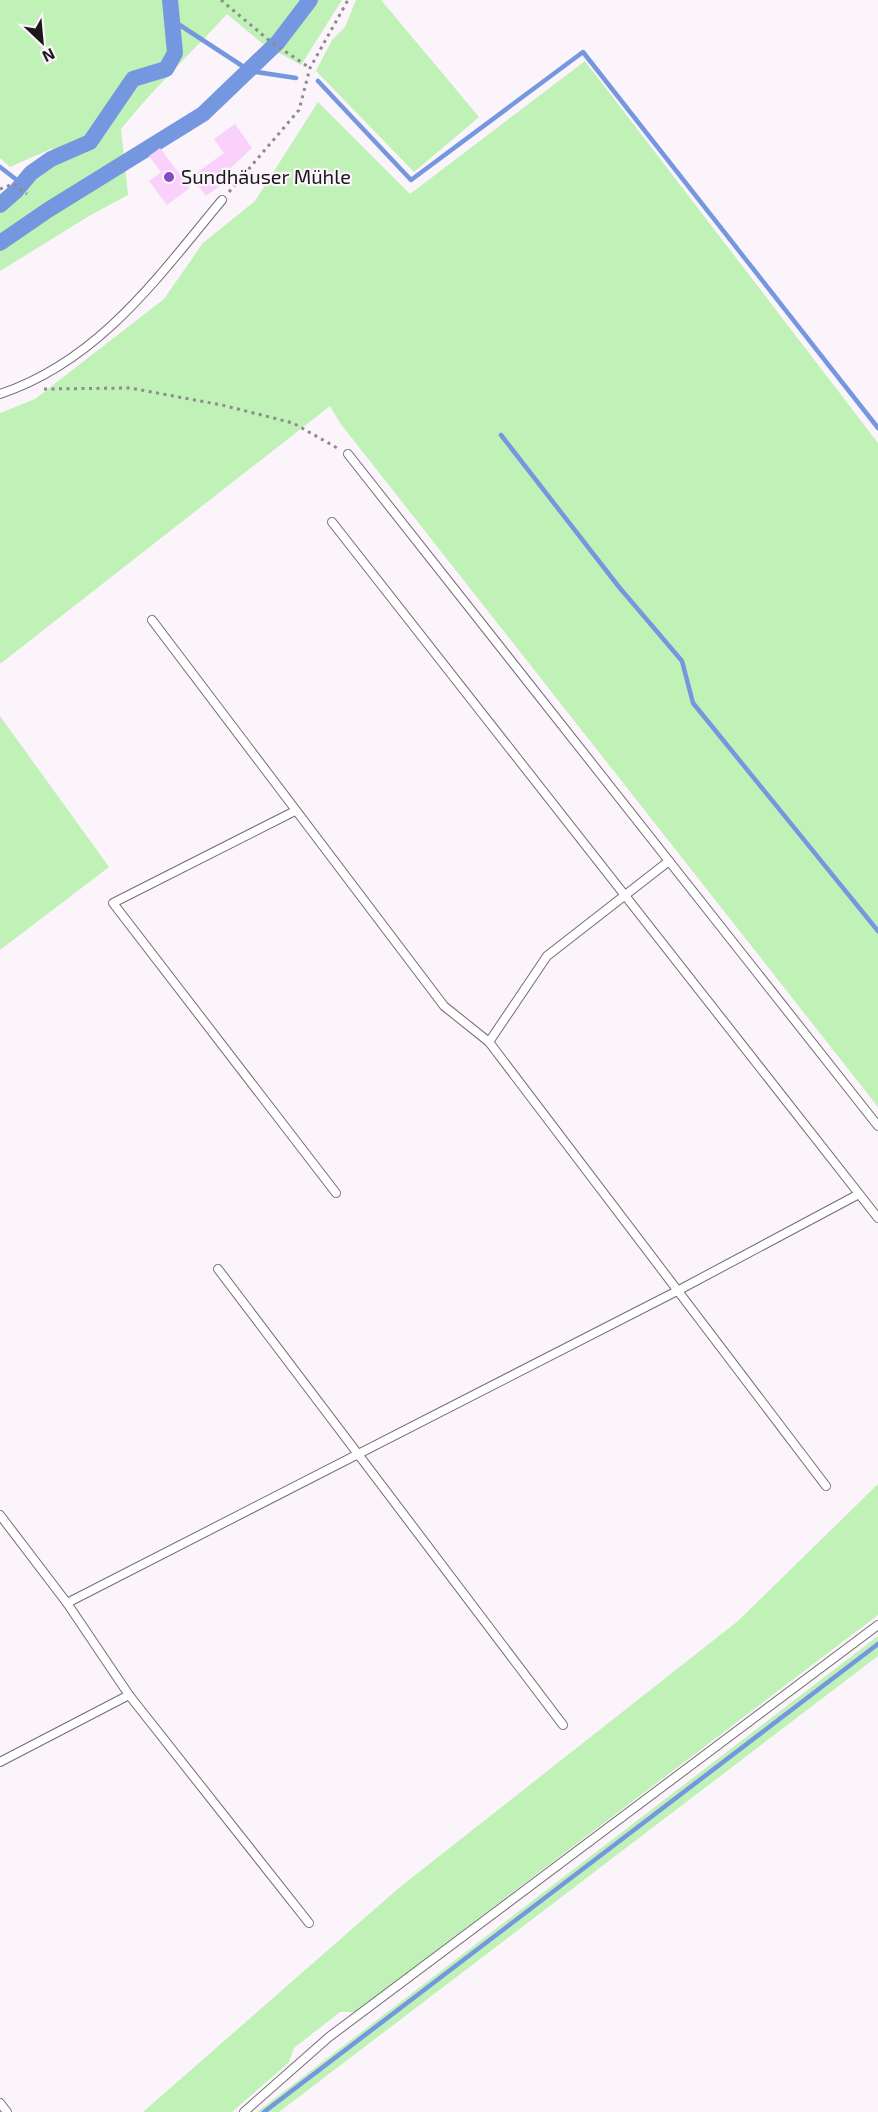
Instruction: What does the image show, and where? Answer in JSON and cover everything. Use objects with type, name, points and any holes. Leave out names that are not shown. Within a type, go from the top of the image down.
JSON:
[{"type":"lane","points":[[0,394],[66,363],[112,327],[152,284],[222,200]]},
{"type":"lane","points":[[348,454],[878,1126]]},
{"type":"lane","points":[[332,522],[878,1218]]},
{"type":"lane","points":[[152,620],[444,1006],[489,1042],[826,1486]]},
{"type":"lane","points":[[295,811],[114,903],[336,1193]]},
{"type":"lane","points":[[489,1042],[547,956],[669,861]]},
{"type":"lane","points":[[68,1604],[679,1290],[859,1194]]},
{"type":"lane","points":[[218,1269],[563,1725]]},
{"type":"lane","points":[[0,1515],[68,1604],[129,1695],[309,1923]]},
{"type":"lane","points":[[244,2112],[329,2037],[878,1625]]},
{"type":"lane","points":[[0,1762],[129,1695]]},
{"type":"lane","points":[[0,2103],[7,2112]]},
{"type":"path","points":[[221,0],[271,42],[310,68]]},
{"type":"path","points":[[222,200],[299,110],[310,68],[348,0]]},
{"type":"path","points":[[0,189],[13,184],[27,194]]},
{"type":"path","points":[[19,387],[130,388],[222,405],[293,423],[348,454]]},
{"type":"green space","points":[[0,0],[342,0],[301,65],[263,44],[227,14],[121,129],[128,195],[89,216],[0,271],[0,210],[10,202],[53,148],[10,167],[0,158]]},
{"type":"green space","points":[[356,0],[381,0],[479,117],[414,172],[316,71],[332,40],[345,27]]},
{"type":"green space","points":[[585,61],[878,443],[878,1107],[340,423],[330,406],[0,664],[0,413],[35,399],[164,299],[203,243],[255,201],[318,102],[410,194]]},
{"type":"green space","points":[[0,716],[109,867],[0,950]]},
{"type":"green space","points":[[878,1484],[878,1615],[355,2012],[340,2012],[294,2048],[289,2062],[232,2112],[143,2112],[400,1887],[738,1621]]},
{"type":"green space","points":[[878,1636],[878,1656],[279,2112],[257,2112]]},
{"type":"building","points":[[235,124],[252,148],[220,178],[224,183],[206,196],[191,177],[224,153],[214,139]]},
{"type":"building","name":"Sundhäuser Mühle","points":[[160,148],[190,188],[167,205],[149,181],[161,172],[149,156]]},
{"type":"waterway","points":[[0,205],[31,173],[51,159],[90,142],[133,79],[166,69],[175,53],[170,0]]},
{"type":"waterway","points":[[0,243],[48,210],[203,114],[278,42],[310,0]]},
{"type":"waterway","points":[[172,20],[250,71],[296,78]]},
{"type":"waterway","points":[[318,81],[411,180],[583,52],[878,428]]},
{"type":"waterway","points":[[0,167],[22,184]]},
{"type":"waterway","points":[[501,435],[619,587],[682,661],[693,703],[878,931]]},
{"type":"waterway","points":[[264,2112],[878,1644]]},
{"type":"place","name":"Sundhäuser Mühle","points":[[169,177]]}]
